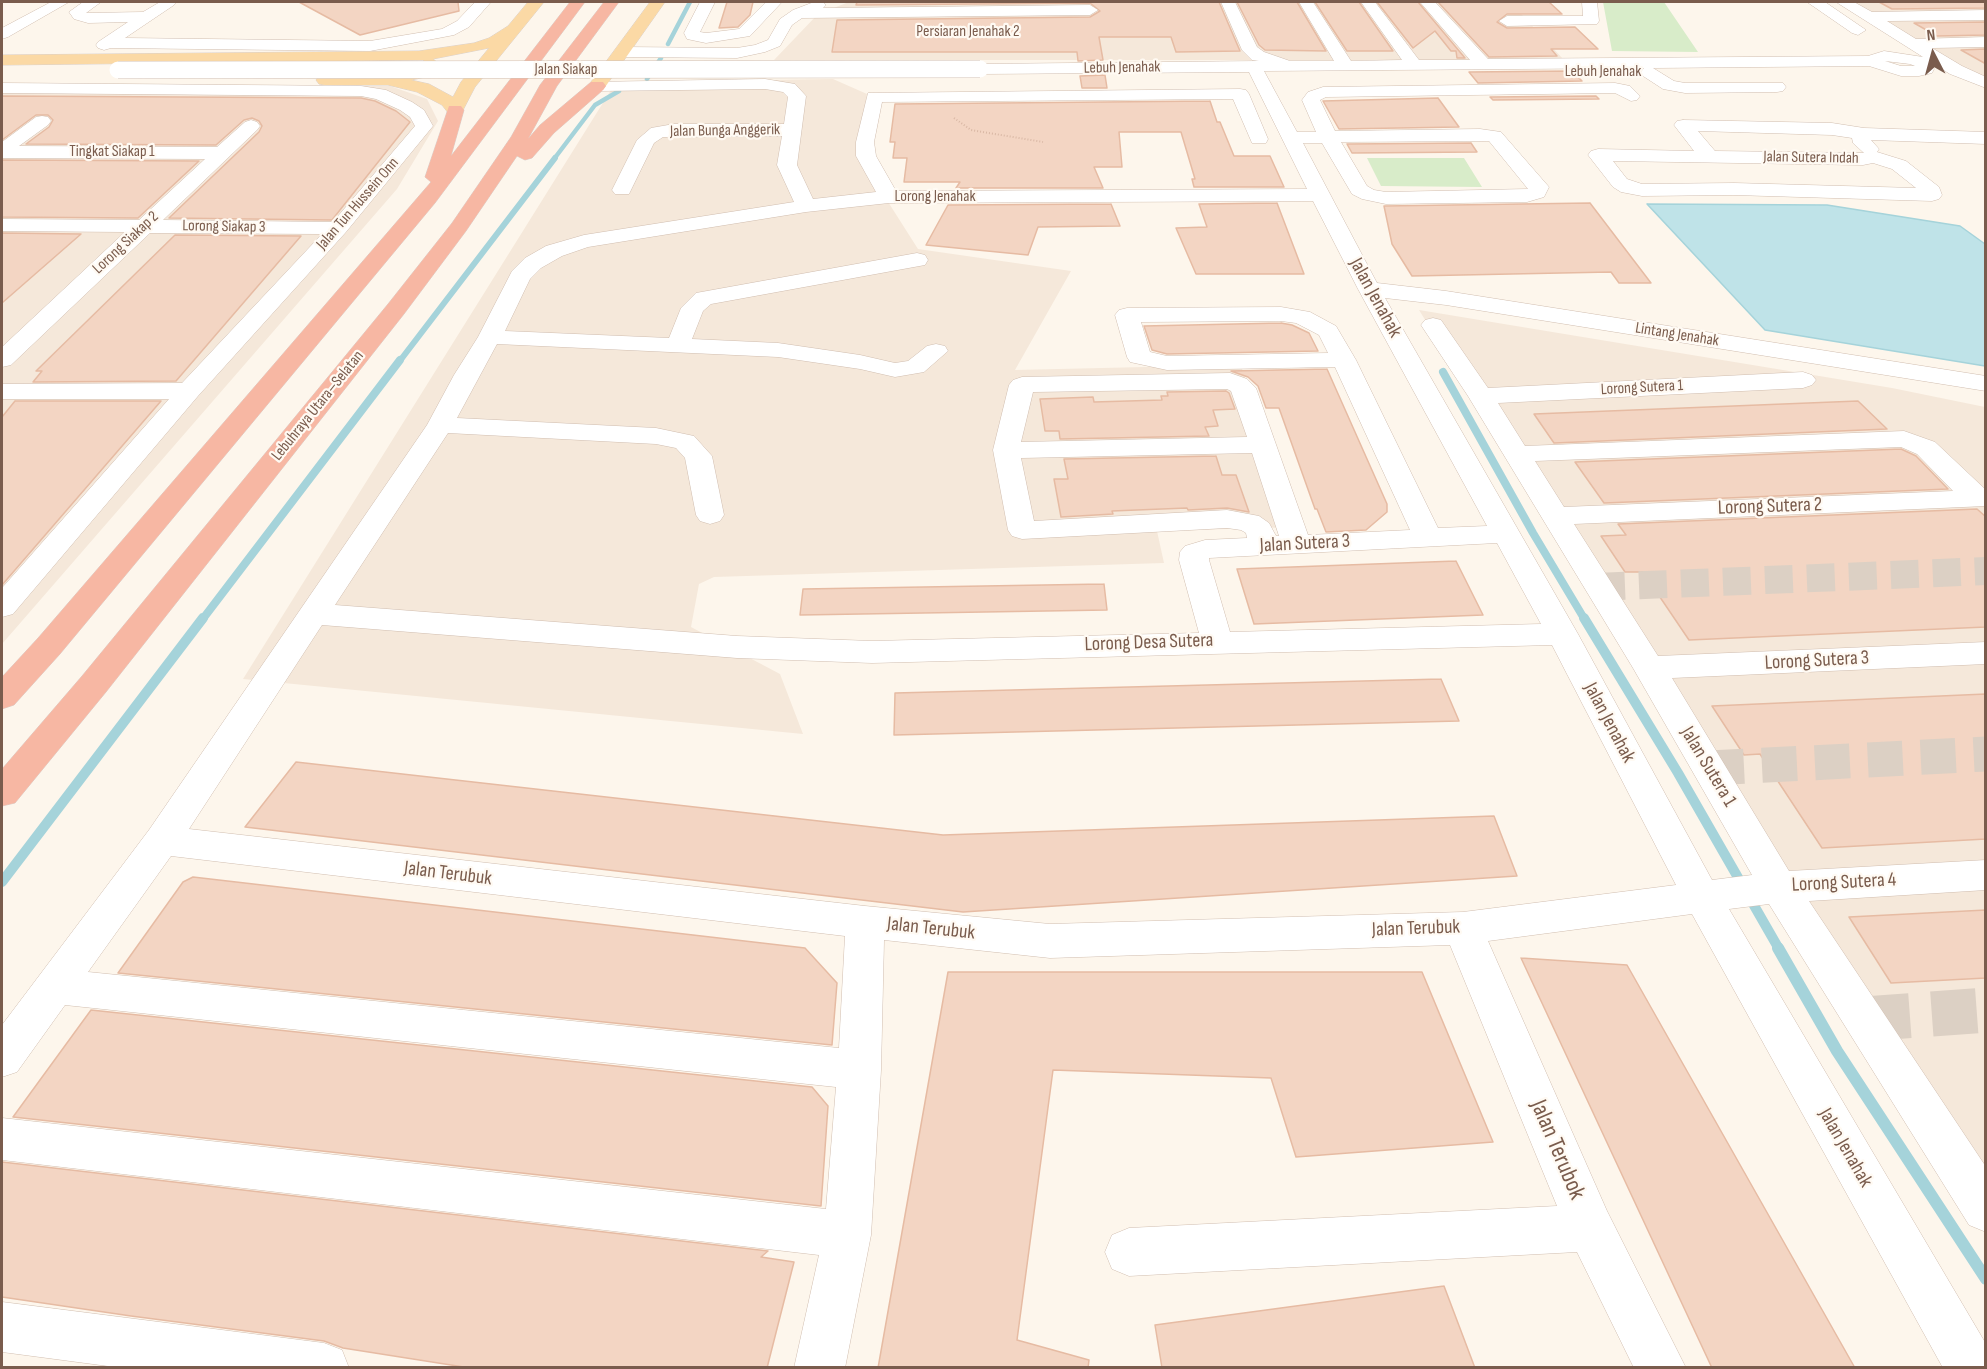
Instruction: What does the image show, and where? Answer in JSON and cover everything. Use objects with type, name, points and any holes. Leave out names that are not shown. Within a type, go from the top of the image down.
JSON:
[{"type":"highway","points":[[2,697],[49,646],[428,199],[577,2]]},
{"type":"highway","name":"Lebuhraya Utara–Selatan","points":[[2,793],[124,647],[396,309],[459,227],[520,137],[549,85],[611,2]]},
{"type":"highway","points":[[459,227],[547,129],[597,86]]},
{"type":"highway","points":[[428,199],[455,110]]},
{"type":"main road","points":[[390,80],[423,88],[448,101],[455,110],[466,86],[536,2]]},
{"type":"main road","points":[[597,86],[657,2]]},
{"type":"main road","points":[[2,60],[418,56],[477,47],[495,41],[516,28]]},
{"type":"main road","points":[[2,78],[390,80],[425,72],[431,64],[430,61],[418,56]]},
{"type":"street","points":[[2,34],[61,2]]},
{"type":"street","points":[[93,2],[77,12],[80,16],[88,18],[147,17]]},
{"type":"street","points":[[82,58],[169,2]]},
{"type":"street","points":[[108,43],[370,46],[448,32],[463,24],[483,2]]},
{"type":"street","points":[[707,2],[692,33],[693,36],[706,38],[744,33],[774,2]]},
{"type":"street","points":[[622,52],[737,53],[759,49],[774,43],[786,22],[798,13],[827,2]]},
{"type":"street","points":[[1228,2],[1250,50],[1258,56],[1289,66]]},
{"type":"street","points":[[1306,2],[1345,65]]},
{"type":"street","points":[[1368,2],[1414,65]]},
{"type":"street","points":[[1427,2],[1483,64]]},
{"type":"street","points":[[1507,21],[1591,21],[1589,2]]},
{"type":"street","points":[[1815,2],[1877,51],[1956,70],[1986,83]]},
{"type":"street","points":[[1844,2],[1869,17],[1935,84]]},
{"type":"street","points":[[1494,8],[1522,35]]},
{"type":"street","points":[[798,13],[1090,11]]},
{"type":"street","points":[[1869,17],[1986,15]]},
{"type":"street","points":[[1908,58],[1986,42]]},
{"type":"street","points":[[1220,67],[1240,59],[1250,50]]},
{"type":"street","points":[[1536,50],[1551,63]]},
{"type":"street","points":[[1877,51],[1922,62],[1926,67],[1986,92]]},
{"type":"street","name":"Lebuh Jenahak","points":[[1074,69],[1551,63],[1877,51]]},
{"type":"street","name":"Lebuh Jenahak","points":[[1074,69],[1257,74],[1683,72],[1877,51]]},
{"type":"street","name":"Jalan Siakap","points":[[2,71],[1074,69]]},
{"type":"street","points":[[1956,70],[1986,69]]},
{"type":"street","points":[[1649,72],[1669,85],[1696,89],[1777,87]]},
{"type":"street","points":[[1669,85],[1683,72]]},
{"type":"street","name":"Jalan Jenahak","points":[[1257,74],[1369,289],[1562,634],[1702,897],[1971,1368]]},
{"type":"street","points":[[597,86],[765,84],[789,88],[797,96],[787,165],[806,206]]},
{"type":"street","name":"Jalan Tun Hussein Onn","points":[[2,88],[361,91],[380,94],[406,106],[418,114],[424,126],[339,228],[189,391],[2,607]]},
{"type":"street","points":[[1291,138],[1328,137],[1480,135],[1494,136],[1539,187],[1537,193],[1527,196],[1386,198],[1370,195],[1359,190],[1328,137],[1311,100],[1323,92],[1615,88],[1624,90],[1630,96]]},
{"type":"street","points":[[889,197],[866,156],[865,142],[874,97],[1240,94],[1259,139]]},
{"type":"street","points":[[2,151],[42,121]]},
{"type":"street","points":[[1708,155],[1683,125],[1832,129],[1864,134]]},
{"type":"street","name":"Lorong Siakap 2","points":[[2,360],[250,126]]},
{"type":"street","name":"Jalan Bunga Anggerik","points":[[622,190],[646,140],[658,132],[793,130]]},
{"type":"street","name":"Jalan Sutera Indah","points":[[1874,157],[1873,152],[1860,139],[1864,134],[1986,138]]},
{"type":"street","name":"Tingkat Siakap 1","points":[[2,151],[222,153]]},
{"type":"street","name":"Jalan Sutera Indah","points":[[1598,155],[1708,155],[1863,159],[1874,157],[1899,165],[1932,190],[1932,195],[1635,189],[1620,183],[1598,155]]},
{"type":"street","name":"Lorong Jenahak","points":[[2,1058],[162,840],[314,614],[440,425],[466,375],[490,337],[520,276],[533,263],[554,251],[584,241],[806,206],[889,197],[1320,195]]},
{"type":"street","name":"Lorong Siakap 3","points":[[2,225],[339,228]]},
{"type":"street","points":[[677,347],[693,309],[704,298],[917,260]]},
{"type":"street","name":"Lintang Jenahak","points":[[1369,289],[1446,298],[1986,384]]},
{"type":"street","points":[[1344,360],[1167,363],[1139,357],[1127,315],[1281,314],[1302,317],[1328,331],[1344,360],[1428,538]]},
{"type":"street","name":"Jalan Sutera 1","points":[[1433,325],[1481,396],[1649,668],[1779,887],[1978,1186]]},
{"type":"street","points":[[490,337],[778,350],[895,370],[915,367],[936,351]]},
{"type":"street","points":[[1247,362],[1306,544]]},
{"type":"street","name":"Lorong Sutera 1","points":[[1481,396],[1803,380]]},
{"type":"street","points":[[1264,546],[1259,529],[1249,522],[1227,519],[1022,530],[1006,450],[1022,385],[1230,381],[1243,388],[1263,445],[1306,544]]},
{"type":"street","points":[[2,391],[189,391]]},
{"type":"street","points":[[440,425],[656,436],[685,442],[698,456],[710,515]]},
{"type":"street","points":[[1516,454],[1904,439],[1926,448],[1981,498]]},
{"type":"street","points":[[1006,450],[1263,445]]},
{"type":"street","name":"Lorong Sutera 2","points":[[1554,516],[1981,498]]},
{"type":"street","name":"Jalan Sutera 3","points":[[1217,641],[1194,560],[1196,552],[1205,549],[1506,534]]},
{"type":"street","name":"Lorong Desa Sutera","points":[[314,614],[737,647],[872,652],[1217,641],[1562,634]]},
{"type":"street","name":"Lorong Sutera 3","points":[[1649,668],[1986,653]]},
{"type":"street","name":"Jalan Terubuk","points":[[162,840],[865,922],[1050,941],[1463,928],[1702,897]]},
{"type":"street","name":"Lorong Sutera 4","points":[[1702,897],[1779,887],[1986,875]]},
{"type":"street","points":[[819,1368],[847,1235],[859,1070],[865,922]]},
{"type":"street","name":"Jalan Terubok","points":[[1463,928],[1590,1228],[1661,1368]]},
{"type":"street","points":[[56,986],[859,1070]]},
{"type":"street","points":[[2,1139],[847,1235]]},
{"type":"street","points":[[1129,1252],[1590,1228]]},
{"type":"street","points":[[2,1328],[324,1368]]},
{"type":"path","points":[[951,116],[970,130],[1043,142]]},
{"type":"shaded area","points":[[849,2],[1510,2],[1564,60],[774,60],[818,14]]},
{"type":"shaded area","points":[[1837,2],[1985,2],[1985,87],[1946,70]]},
{"type":"shaded area","points":[[833,79],[867,94],[857,153],[918,249],[1071,271],[1015,370],[1232,365],[1242,369],[1298,527],[1157,531],[1164,563],[714,577],[699,584],[691,627],[780,674],[803,734],[243,679],[616,82]]},
{"type":"shaded area","points":[[390,86],[427,99],[438,121],[397,189],[2,644],[2,87]]},
{"type":"shaded area","points":[[1419,310],[1892,388],[1985,407],[1985,1225]]},
{"type":"green space","points":[[1603,2],[1664,2],[1698,52],[1612,51]]},
{"type":"green space","points":[[1367,158],[1464,158],[1482,187],[1381,186]]},
{"type":"water","points":[[1647,204],[1827,205],[1960,226],[1985,244],[1985,366],[1765,330]]},
{"type":"building","points":[[299,2],[458,2],[459,11],[360,35]]},
{"type":"building","points":[[727,2],[753,2],[750,15],[738,27],[719,28]]},
{"type":"building","points":[[857,2],[1219,2],[1240,51],[1176,52],[1171,37],[1099,37],[1103,60],[1078,61],[1077,52],[832,52],[837,20],[1090,17],[1100,11],[1090,3],[856,5]]},
{"type":"building","points":[[1237,2],[1297,2],[1326,51],[1265,50],[1259,45]]},
{"type":"building","points":[[1315,2],[1359,2],[1393,51],[1347,51]]},
{"type":"building","points":[[1377,2],[1418,2],[1465,58],[1457,58],[1456,51],[1451,51],[1435,31],[1413,48]]},
{"type":"building","points":[[1438,2],[1549,2],[1562,14],[1507,14],[1497,22],[1507,28],[1575,27],[1598,49],[1551,49],[1557,56],[1489,57]]},
{"type":"building","points":[[1879,2],[1986,2],[1986,8],[1892,9]]},
{"type":"building","points":[[1986,22],[1986,35],[1937,36],[1914,23]]},
{"type":"building","points":[[1986,49],[1986,64],[1961,50]]},
{"type":"building","points":[[1572,71],[1582,81],[1478,83],[1469,72]]},
{"type":"building","points":[[1105,75],[1107,88],[1082,88],[1080,76]]},
{"type":"building","points":[[2,96],[361,98],[375,101],[396,111],[410,122],[332,220],[169,218],[259,132],[262,126],[259,121],[252,118],[244,120],[216,145],[26,144],[49,127],[53,120],[48,115],[36,115],[2,140]]},
{"type":"building","points":[[1596,96],[1599,99],[1493,100],[1490,97]]},
{"type":"building","points":[[1438,98],[1459,127],[1339,129],[1323,101]]},
{"type":"building","points":[[1210,101],[1217,122],[1220,122],[1234,156],[1270,156],[1284,187],[1194,187],[1192,179],[1195,179],[1181,132],[1119,132],[1122,167],[1094,167],[1103,188],[956,188],[960,182],[904,182],[907,158],[893,158],[895,142],[890,142],[895,104]]},
{"type":"building","points":[[1471,143],[1477,152],[1352,153],[1347,144]]},
{"type":"building","points":[[2,160],[199,161],[138,218],[2,217]]},
{"type":"building","points":[[1277,203],[1304,274],[1196,274],[1176,228],[1207,227],[1199,204]]},
{"type":"building","points":[[1590,203],[1651,283],[1619,283],[1611,272],[1412,276],[1392,244],[1384,206]]},
{"type":"building","points":[[1111,204],[1120,226],[1038,227],[1028,255],[926,245],[948,205]]},
{"type":"building","points":[[2,233],[81,234],[2,303]]},
{"type":"building","points":[[175,235],[301,236],[176,381],[33,382],[42,371],[36,371]]},
{"type":"building","points":[[1281,323],[1292,325],[1309,333],[1318,351],[1167,354],[1152,350],[1144,326]]},
{"type":"building","points":[[1327,369],[1387,504],[1387,512],[1366,530],[1326,532],[1317,509],[1315,509],[1279,408],[1266,408],[1258,386],[1248,377],[1231,371]]},
{"type":"building","points":[[1226,391],[1235,409],[1213,410],[1218,426],[1205,427],[1209,436],[1060,439],[1059,431],[1045,431],[1040,399],[1093,397],[1094,402],[1162,400],[1161,396],[1168,396],[1167,392]]},
{"type":"building","points":[[15,401],[161,401],[2,585],[2,417]]},
{"type":"building","points":[[1858,401],[1887,429],[1554,443],[1534,414]]},
{"type":"building","points":[[1901,449],[1916,456],[1948,489],[1604,503],[1575,462]]},
{"type":"building","points":[[1216,456],[1222,475],[1236,475],[1249,512],[1227,508],[1188,510],[1187,508],[1112,511],[1113,514],[1061,517],[1054,479],[1068,479],[1064,459]]},
{"type":"building","points":[[1977,509],[1986,517],[1986,627],[1689,640],[1643,572],[1625,572],[1601,536],[1626,535],[1618,524]]},
{"type":"building","points":[[1456,561],[1483,615],[1254,624],[1237,569]]},
{"type":"building","points":[[1104,584],[1107,610],[800,615],[803,589]]},
{"type":"building","points":[[1441,679],[1459,721],[894,735],[895,693]]},
{"type":"building","points":[[1986,694],[1986,839],[1822,848],[1760,754],[1744,755],[1712,706]]},
{"type":"building","points":[[296,762],[943,835],[1494,816],[1517,876],[963,912],[245,827]]},
{"type":"building","points":[[193,877],[805,948],[837,983],[832,1045],[118,973],[183,882]]},
{"type":"building","points":[[1986,910],[1986,978],[1891,983],[1849,917]]},
{"type":"building","points":[[1521,958],[1627,965],[1855,1368],[1712,1368]]},
{"type":"building","points":[[948,972],[1422,972],[1493,1142],[1296,1157],[1271,1078],[1053,1070],[1017,1340],[1089,1360],[1088,1368],[878,1368]]},
{"type":"building","points":[[91,1010],[812,1087],[828,1106],[821,1206],[13,1117]]},
{"type":"building","points":[[2,1162],[768,1251],[761,1257],[794,1262],[767,1368],[470,1368],[343,1348],[324,1341],[2,1297]]},
{"type":"building","points":[[1444,1286],[1475,1368],[1162,1368],[1155,1325]]},
{"type":"waterway","points":[[668,44],[690,2]]},
{"type":"waterway","points":[[647,79],[661,58]]},
{"type":"waterway","points":[[554,159],[595,105],[619,91]]},
{"type":"waterway","points":[[399,362],[555,158]]},
{"type":"waterway","points":[[202,620],[400,360]]},
{"type":"waterway","points":[[1443,372],[1533,533],[1585,620]]},
{"type":"waterway","points":[[2,882],[203,618]]},
{"type":"waterway","points":[[1584,618],[1678,773],[1779,949]]},
{"type":"waterway","points":[[1778,948],[1837,1051],[1986,1279]]},
{"type":"tunnel","points":[[1597,587],[1986,571]]},
{"type":"tunnel","points":[[1709,768],[1986,754]]},
{"type":"tunnel","points":[[1865,1019],[1986,1010]]}]
